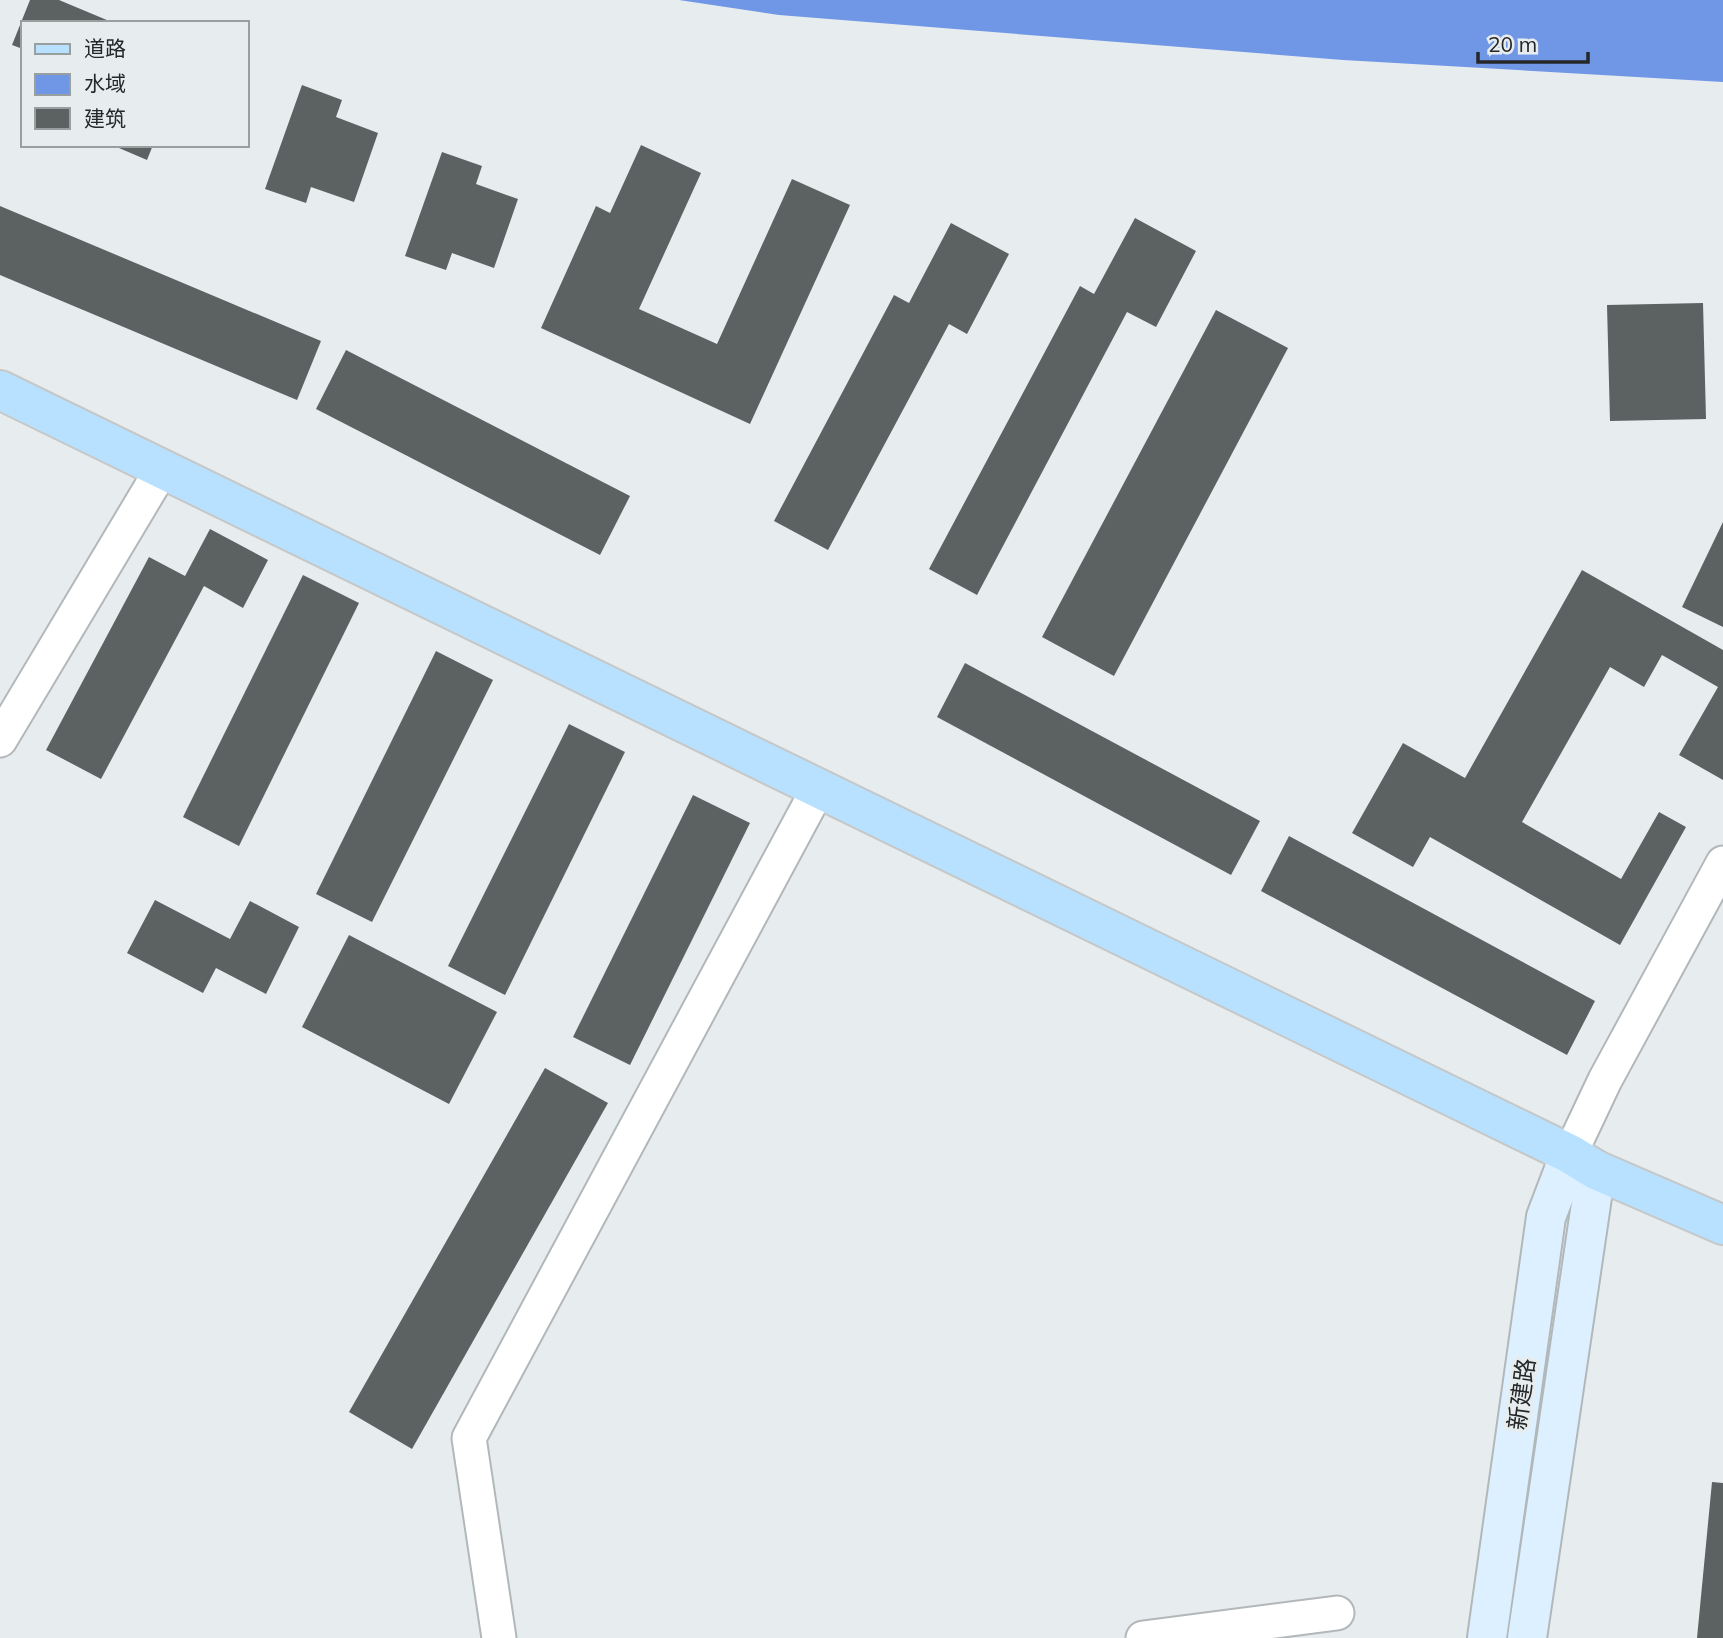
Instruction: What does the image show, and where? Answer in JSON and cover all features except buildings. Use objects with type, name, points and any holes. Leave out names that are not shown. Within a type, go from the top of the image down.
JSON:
[{"type":"main road","points":[[0,390],[1583,1162],[1723,1225]]},
{"type":"main road","points":[[1583,1162],[1723,1244]]},
{"type":"main road","name":"新建路","points":[[1487,1638],[1546,1217],[1583,1162]]},
{"type":"main road","name":"新建路","points":[[1527,1638],[1583,1162]]},
{"type":"street","points":[[0,740],[162,469]]},
{"type":"street","points":[[499,1638],[469,1438],[818,789]]},
{"type":"street","points":[[1583,1162],[1605,1080],[1723,863]]},
{"type":"street","points":[[1143,1638],[1336,1614]]},
{"type":"water","points":[[679,0],[1723,0],[1723,82],[1343,60],[779,15]]}]
